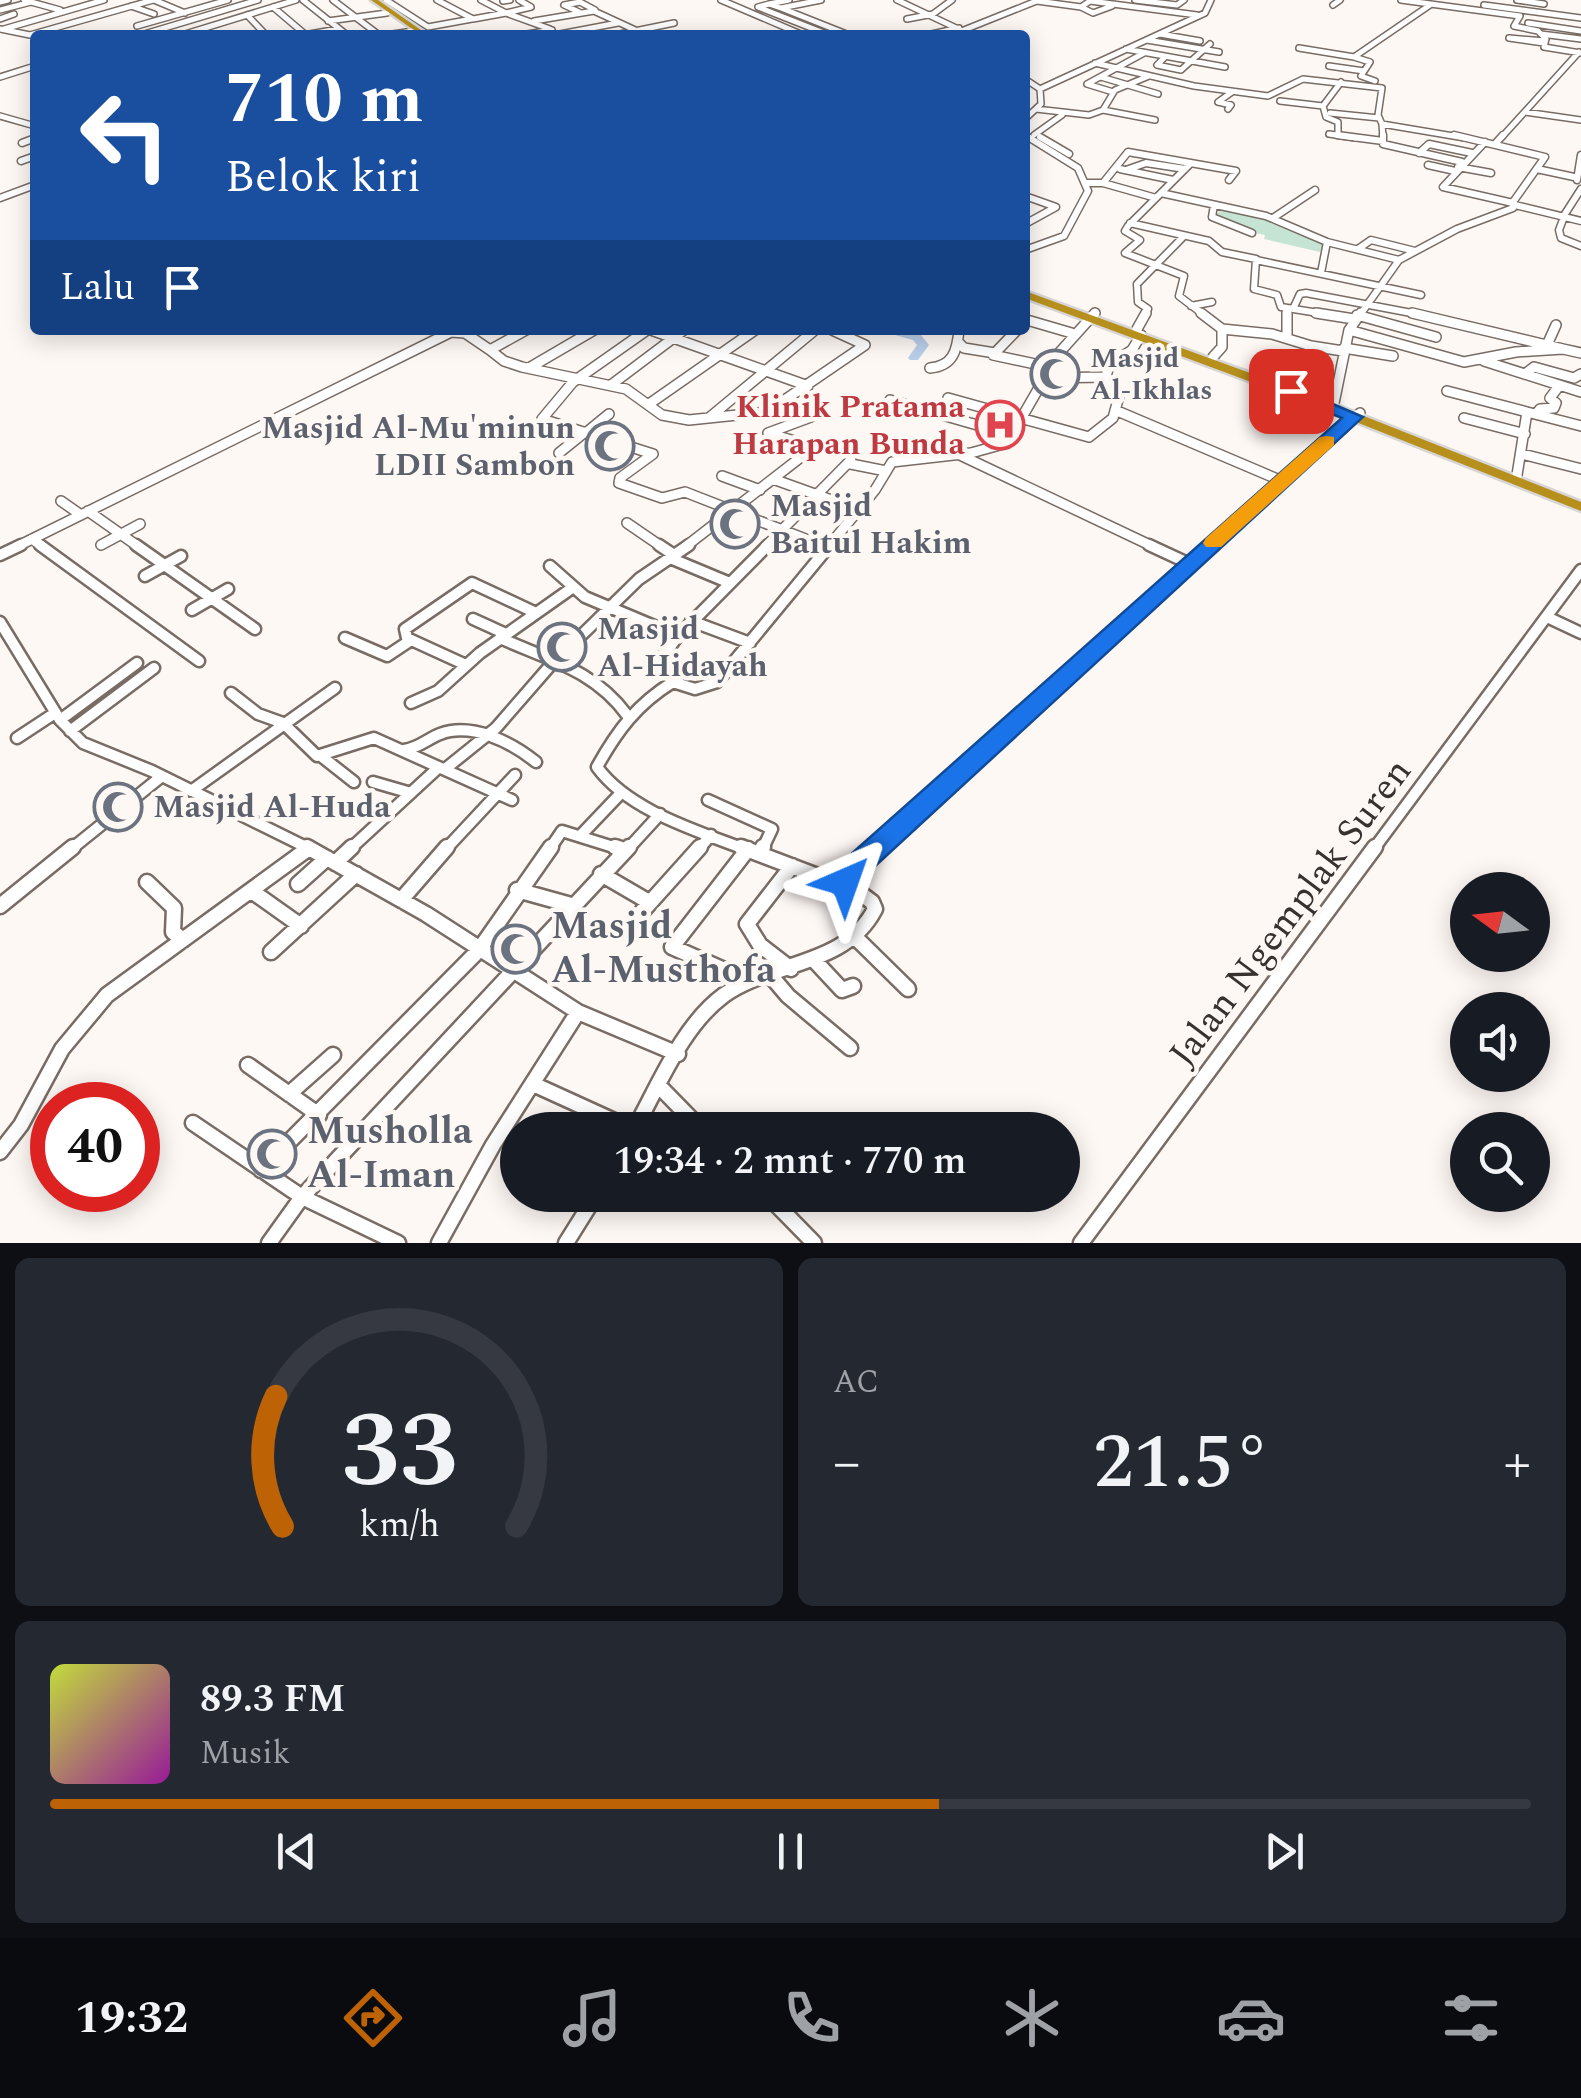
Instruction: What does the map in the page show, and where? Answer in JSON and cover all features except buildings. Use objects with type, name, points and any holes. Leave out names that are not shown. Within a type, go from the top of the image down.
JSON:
[{"type":"highway","points":[[374,0],[386,13],[417,30]]},
{"type":"highway","points":[[374,0],[419,30]]},
{"type":"highway","points":[[1030,293],[1092,315]]},
{"type":"highway","points":[[1030,293],[1517,475],[1581,503]]},
{"type":"highway","points":[[1139,332],[1280,382],[1581,503]]},
{"type":"street","points":[[0,2],[8,0]]},
{"type":"street","points":[[44,0],[74,7]]},
{"type":"street","points":[[1,30],[98,0]]},
{"type":"street","points":[[0,38],[62,19],[153,0],[198,18]]},
{"type":"street","points":[[159,30],[258,0]]},
{"type":"street","points":[[180,24],[199,30],[273,7],[332,0],[376,30]]},
{"type":"street","points":[[386,0],[420,30]]},
{"type":"street","points":[[438,0],[472,19]]},
{"type":"street","points":[[481,0],[550,30]]},
{"type":"street","points":[[434,30],[531,6],[518,0]]},
{"type":"street","points":[[721,0],[790,30]]},
{"type":"street","points":[[789,0],[758,7],[817,30]]},
{"type":"street","points":[[781,8],[815,0]]},
{"type":"street","points":[[897,0],[962,29]]},
{"type":"street","points":[[907,19],[933,14],[952,0]]},
{"type":"street","points":[[918,17],[943,30],[962,29],[1038,0],[1095,13],[1114,6]]},
{"type":"street","points":[[1040,89],[1075,77],[1206,12],[1210,1],[1184,0],[1178,5],[1135,0]]},
{"type":"street","points":[[1333,5],[1340,0]]},
{"type":"street","points":[[1401,0],[1520,16],[1514,27],[1543,38]]},
{"type":"street","points":[[1502,6],[1515,0],[1545,5],[1581,18]]},
{"type":"street","points":[[0,10],[28,1],[61,10]]},
{"type":"street","points":[[138,26],[225,1],[264,10]]},
{"type":"street","points":[[302,1],[338,29]]},
{"type":"street","points":[[1081,7],[1092,1],[1198,16]]},
{"type":"street","points":[[580,12],[564,5],[580,2],[638,30],[674,23]]},
{"type":"street","points":[[769,4],[834,29]]},
{"type":"street","points":[[1156,11],[1166,4]]},
{"type":"street","points":[[1354,57],[1431,4]]},
{"type":"street","points":[[1476,12],[1485,5],[1545,5]]},
{"type":"street","points":[[1545,5],[1537,20],[1548,48],[1580,52]]},
{"type":"street","points":[[131,6],[154,11],[168,6]]},
{"type":"street","points":[[273,7],[299,30]]},
{"type":"street","points":[[532,22],[594,11]]},
{"type":"street","points":[[328,21],[386,13]]},
{"type":"street","points":[[0,19],[14,14]]},
{"type":"street","points":[[45,15],[62,19]]},
{"type":"street","points":[[247,15],[261,30]]},
{"type":"street","points":[[145,16],[158,20]]},
{"type":"street","points":[[50,30],[76,18]]},
{"type":"street","points":[[0,19],[26,22]]},
{"type":"street","points":[[796,22],[809,20]]},
{"type":"street","points":[[928,23],[944,20]]},
{"type":"street","points":[[1516,21],[1581,31]]},
{"type":"street","points":[[581,30],[620,22]]},
{"type":"street","points":[[222,24],[225,30]]},
{"type":"street","points":[[332,30],[338,29]]},
{"type":"street","points":[[830,30],[834,29]]},
{"type":"street","points":[[1,30],[30,33]]},
{"type":"street","points":[[1159,34],[1200,41]]},
{"type":"street","points":[[1532,36],[1543,38]]},
{"type":"street","points":[[1543,38],[1509,38],[1581,39]]},
{"type":"street","points":[[1172,45],[1184,39]]},
{"type":"street","points":[[1146,40],[1208,47],[1219,52]]},
{"type":"street","points":[[1182,51],[1171,50],[1157,65],[1182,70],[1208,47]]},
{"type":"street","points":[[1125,49],[1223,65]]},
{"type":"street","points":[[1299,49],[1370,62],[1362,77],[1380,82],[1382,88],[1383,141]]},
{"type":"street","points":[[1495,144],[1580,52]]},
{"type":"street","points":[[1145,53],[1086,86],[1113,92],[1146,78],[1274,96],[1302,79],[1382,88]]},
{"type":"street","points":[[1320,80],[1338,54]]},
{"type":"street","points":[[1095,64],[1174,87]]},
{"type":"street","points":[[1328,66],[1364,71]]},
{"type":"street","points":[[0,77],[30,68]]},
{"type":"street","points":[[1160,79],[1174,69]]},
{"type":"street","points":[[1075,77],[1091,81]]},
{"type":"street","points":[[1100,77],[1158,94]]},
{"type":"street","points":[[1030,82],[1040,89]]},
{"type":"street","points":[[1324,107],[1340,82]]},
{"type":"street","points":[[1030,114],[1041,104],[1040,89]]},
{"type":"street","points":[[1230,91],[1218,102],[1231,106]]},
{"type":"street","points":[[1102,110],[1113,92]]},
{"type":"street","points":[[1298,99],[1543,156],[1514,204],[1398,260],[1348,330],[1342,382],[1334,403]]},
{"type":"street","points":[[1280,101],[1324,107],[1338,122],[1338,132]]},
{"type":"street","points":[[1036,109],[1086,116],[1102,110],[1155,120]]},
{"type":"street","points":[[1525,112],[1581,120]]},
{"type":"street","points":[[1034,134],[1062,114]]},
{"type":"street","points":[[0,116],[30,125]]},
{"type":"street","points":[[1328,134],[1338,132],[1383,141],[1458,167],[1491,173]]},
{"type":"street","points":[[1030,134],[1069,154]]},
{"type":"street","points":[[1030,136],[1078,168],[1088,183],[1086,197],[1064,236],[1030,248]]},
{"type":"street","points":[[22,142],[30,140]]},
{"type":"street","points":[[1484,142],[1458,167],[1444,188],[1581,221]]},
{"type":"street","points":[[1419,154],[1428,144],[1472,153]]},
{"type":"street","points":[[1102,184],[1128,152],[1188,166]]},
{"type":"street","points":[[1581,155],[1581,186],[1560,226],[1562,238],[1581,246]]},
{"type":"street","points":[[22,161],[30,158]]},
{"type":"street","points":[[1126,170],[1131,164],[1144,163],[1236,171],[1229,180]]},
{"type":"street","points":[[1188,166],[1130,224],[1125,232],[1140,240],[1125,254],[1184,276],[1178,294],[1222,329],[1393,356]]},
{"type":"street","points":[[1428,166],[1458,167]]},
{"type":"street","points":[[1116,168],[1172,180]]},
{"type":"street","points":[[1537,169],[1578,173]]},
{"type":"street","points":[[1088,183],[1273,218],[1327,242],[1398,260]]},
{"type":"street","points":[[0,198],[30,187]]},
{"type":"street","points":[[1273,218],[1316,190]]},
{"type":"street","points":[[1030,198],[1056,206],[1030,221]]},
{"type":"street","points":[[1214,205],[1212,216],[1252,233]]},
{"type":"street","points":[[1030,213],[1039,216]]},
{"type":"street","points":[[1130,224],[1212,242],[1225,253],[1421,294]]},
{"type":"street","points":[[1550,225],[1560,226]]},
{"type":"street","points":[[1106,376],[1109,365],[1132,350],[1148,309],[1138,302],[1137,284],[1184,236]]},
{"type":"street","points":[[1358,250],[1371,240],[1414,251]]},
{"type":"street","points":[[1321,273],[1327,242]]},
{"type":"street","points":[[1384,256],[1396,246]]},
{"type":"street","points":[[1256,260],[1254,289],[1274,294],[1279,306],[1408,325],[1436,337]]},
{"type":"street","points":[[1287,337],[1290,309],[1303,293],[1366,302],[1581,353]]},
{"type":"street","points":[[1030,317],[1046,301]]},
{"type":"street","points":[[1191,306],[1212,302]]},
{"type":"street","points":[[790,404],[811,417],[768,433],[814,447],[848,450],[849,462],[678,636],[658,663],[672,682],[695,688],[718,682],[860,510],[895,460],[958,454],[1004,444],[1046,373],[1092,315]]},
{"type":"street","points":[[1440,318],[1436,337],[1441,356]]},
{"type":"street","points":[[1030,322],[1075,334]]},
{"type":"street","points":[[1548,345],[1556,325]]},
{"type":"street","points":[[1213,357],[1222,347],[1222,329]]},
{"type":"street","points":[[1348,330],[1464,362],[1487,362],[1581,392]]},
{"type":"street","points":[[0,554],[445,335]]},
{"type":"street","points":[[469,335],[504,361],[611,385],[674,419],[763,413],[790,404],[808,386],[865,345],[843,335]]},
{"type":"street","points":[[490,350],[517,335]]},
{"type":"street","points":[[529,368],[585,335]]},
{"type":"street","points":[[642,335],[578,380],[542,418],[653,454],[619,483],[660,498],[681,492],[828,548]]},
{"type":"street","points":[[664,335],[808,386]]},
{"type":"street","points":[[611,385],[677,335]]},
{"type":"street","points":[[648,404],[748,335]]},
{"type":"street","points":[[709,418],[808,335]]},
{"type":"street","points":[[930,368],[951,363],[959,335]]},
{"type":"street","points":[[994,353],[1012,335]]},
{"type":"street","points":[[1502,355],[1511,336]]},
{"type":"street","points":[[948,398],[1085,437],[1104,428],[1115,410],[1118,390],[1106,376],[1046,373],[994,353],[964,348],[958,342]]},
{"type":"street","points":[[1280,382],[1310,358],[1311,346]]},
{"type":"street","points":[[1487,362],[1502,355],[1563,349]]},
{"type":"street","points":[[1525,374],[1534,367],[1580,377]]},
{"type":"street","points":[[1517,475],[1531,413],[1554,408],[1556,403],[1550,398],[1559,386]]},
{"type":"street","points":[[1447,391],[1581,426]]},
{"type":"street","points":[[984,409],[992,397]]},
{"type":"street","points":[[890,400],[1012,435]]},
{"type":"street","points":[[953,419],[965,405],[971,405]]},
{"type":"street","points":[[1115,410],[1282,482]]},
{"type":"street","points":[[559,454],[608,414]]},
{"type":"street","points":[[845,882],[850,872],[1357,415]]},
{"type":"street","points":[[1464,418],[1524,434]]},
{"type":"street","points":[[298,884],[490,733],[608,607],[814,447]]},
{"type":"street","points":[[958,454],[1190,564]]},
{"type":"street","points":[[1522,454],[1581,470]]},
{"type":"street","points":[[1561,464],[1566,454]]},
{"type":"street","points":[[849,462],[886,471]]},
{"type":"street","points":[[722,476],[760,490]]},
{"type":"street","points":[[773,479],[860,510]]},
{"type":"street","points":[[62,501],[121,534],[255,630]]},
{"type":"street","points":[[627,523],[672,556],[730,583]]},
{"type":"street","points":[[101,545],[140,524]]},
{"type":"street","points":[[32,539],[199,662]]},
{"type":"street","points":[[145,576],[181,556]]},
{"type":"street","points":[[550,566],[572,588],[678,636]]},
{"type":"street","name":"Jalan Ngemplak Suren","points":[[1081,1243],[1581,570]]},
{"type":"street","points":[[466,665],[411,640],[404,634],[406,629],[472,583],[534,612]]},
{"type":"street","points":[[411,704],[438,691],[534,612],[572,588]]},
{"type":"street","points":[[192,610],[228,589]]},
{"type":"street","points":[[1546,617],[1581,632]]},
{"type":"street","points":[[473,618],[600,681],[626,716]]},
{"type":"street","points":[[691,621],[750,643]]},
{"type":"street","points":[[0,622],[58,716],[70,731],[99,752],[162,776],[309,848],[432,918],[578,1012],[678,1054]]},
{"type":"street","points":[[345,638],[387,656],[411,640]]},
{"type":"street","points":[[17,738],[58,716],[137,663]]},
{"type":"street","points":[[70,731],[154,668]]},
{"type":"street","points":[[645,1112],[712,1004],[750,982],[814,960],[853,935],[868,922],[875,909],[872,902],[845,882],[792,866],[660,814],[604,781],[597,767],[626,716],[672,682]]},
{"type":"street","points":[[191,791],[335,688]]},
{"type":"street","points":[[231,693],[258,714],[283,723],[311,752],[354,782]]},
{"type":"street","points":[[403,750],[418,748],[454,731],[490,733],[536,762]]},
{"type":"street","points":[[321,756],[370,738],[512,800]]},
{"type":"street","points":[[402,900],[515,775]]},
{"type":"street","points":[[0,906],[162,776]]},
{"type":"street","points":[[374,782],[411,793]]},
{"type":"street","points":[[581,835],[621,793]]},
{"type":"street","points":[[708,800],[772,829],[672,947],[750,982]]},
{"type":"street","points":[[269,1243],[302,1197],[660,814]]},
{"type":"street","points":[[260,1170],[319,1116],[479,950],[517,890],[562,831],[624,850]]},
{"type":"street","points":[[638,916],[711,835]]},
{"type":"street","points":[[0,1152],[21,1125],[62,1049],[94,1008],[309,848]]},
{"type":"street","points":[[791,969],[760,946],[747,924],[792,866]]},
{"type":"street","points":[[272,952],[356,874]]},
{"type":"street","points":[[601,874],[649,902]]},
{"type":"street","points":[[148,882],[174,908],[173,932],[183,940]]},
{"type":"street","points":[[517,890],[572,905]]},
{"type":"street","points":[[253,892],[301,926]]},
{"type":"street","points":[[853,935],[908,989]]},
{"type":"street","points":[[814,960],[842,990],[852,986]]},
{"type":"street","points":[[771,976],[788,996],[850,1048]]},
{"type":"street","points":[[439,1243],[493,1144],[578,1012]]},
{"type":"street","points":[[289,1094],[333,1055]]},
{"type":"street","points":[[248,1065],[319,1116]]},
{"type":"street","points":[[533,1084],[594,1112]]},
{"type":"street","points":[[660,1087],[684,1112]]},
{"type":"street","points":[[193,1123],[260,1170],[369,1237],[398,1243]]},
{"type":"street","points":[[566,1243],[585,1212]]},
{"type":"street","points":[[783,1212],[814,1243]]},
{"type":"green space","points":[[1226,208],[1261,215],[1326,242],[1320,252],[1264,239],[1265,235],[1240,230],[1214,215]]},
{"type":"waterway","points":[[907,335],[917,337],[923,345],[914,358]]},
{"type":"slow traffic","points":[[1214,543],[1327,441]]},
{"type":"place","name":"Masjid Al-Ikhlas","points":[[1055,374]]},
{"type":"place","name":"Klinik Pratama Harapan Bunda","points":[[1000,425]]},
{"type":"place","name":"Masjid Al-Mu'minun LDII Sambon","points":[[610,446]]},
{"type":"place","name":"Masjid Baitul Hakim","points":[[735,524]]},
{"type":"place","name":"Masjid Al-Hidayah","points":[[562,647]]},
{"type":"place","name":"Masjid Al-Huda","points":[[118,807]]},
{"type":"place","name":"Masjid Al-Musthofa","points":[[516,949]]},
{"type":"place","name":"Musholla Al-Iman","points":[[272,1154]]},
{"type":"route","points":[[845,882],[850,872],[1354,417],[1291,391]]}]
